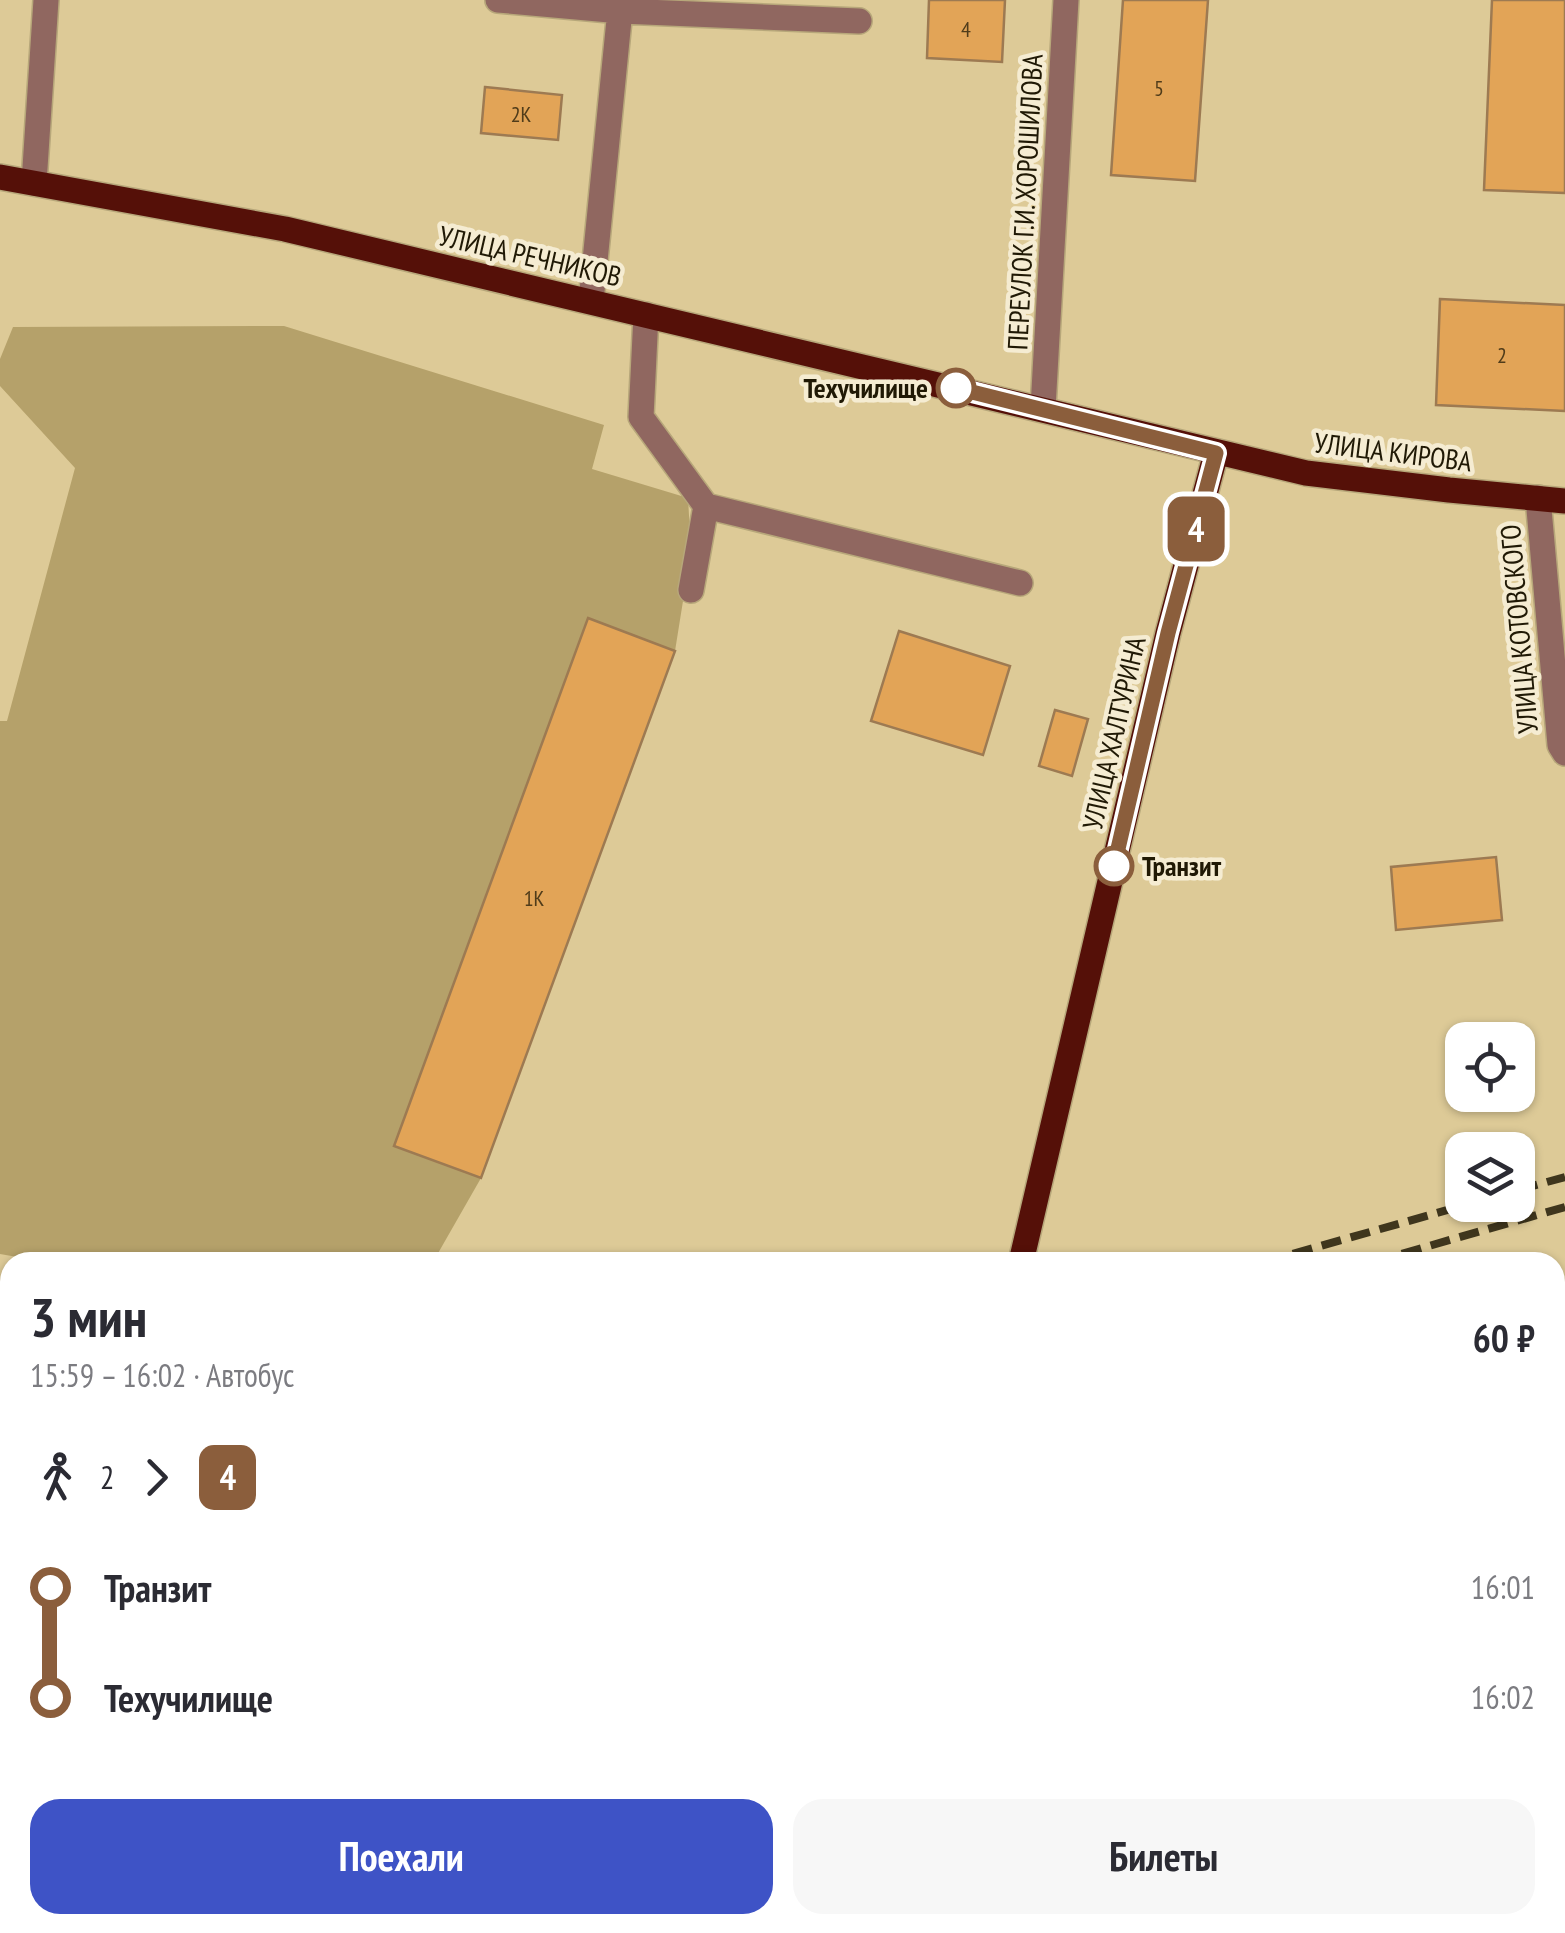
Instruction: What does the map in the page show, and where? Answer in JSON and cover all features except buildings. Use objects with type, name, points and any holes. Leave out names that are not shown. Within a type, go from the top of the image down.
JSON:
[{"type":"main road","name":"УЛИЦА РЕЧНИКОВ","points":[[0,177],[285,229],[1043,408],[1216,453]]},
{"type":"main road","name":"УЛИЦА КИРОВА","points":[[1216,453],[1306,473],[1565,500]]},
{"type":"main road","name":"УЛИЦА ХАЛТУРИНА","points":[[1023,1252],[1168,633],[1216,453]]},
{"type":"street","points":[[34,183],[46,0]]},
{"type":"street","points":[[498,0],[860,22]]},
{"type":"street","name":"ПЕРЕУЛОК Г.И. ХОРОШИЛОВА","points":[[1043,408],[1066,0]]},
{"type":"street","points":[[591,301],[621,6]]},
{"type":"street","points":[[646,314],[641,417],[706,506],[1020,583]]},
{"type":"street","name":"УЛИЦА КОТОВСКОГО","points":[[1538,498],[1560,745],[1565,752]]},
{"type":"street","points":[[690,590],[706,506]]},
{"type":"shaded area","points":[[284,326],[604,425],[592,469],[688,498],[691,551],[675,651],[481,1178],[439,1252],[0,1252],[0,721],[7,721],[75,468],[0,386],[0,359],[13,327]]},
{"type":"railway","points":[[1535,1185],[1565,1177]]},
{"type":"railway","points":[[1408,1252],[1565,1207]]},
{"type":"railway","points":[[1299,1252],[1445,1211]]},
{"type":"bus line","name":"4","points":[[956,388],[1216,453],[1168,633],[1114,866]]},
{"type":"place","name":"Техучилище","points":[[956,388]]},
{"type":"place","name":"Транзит","points":[[1114,866]]}]
